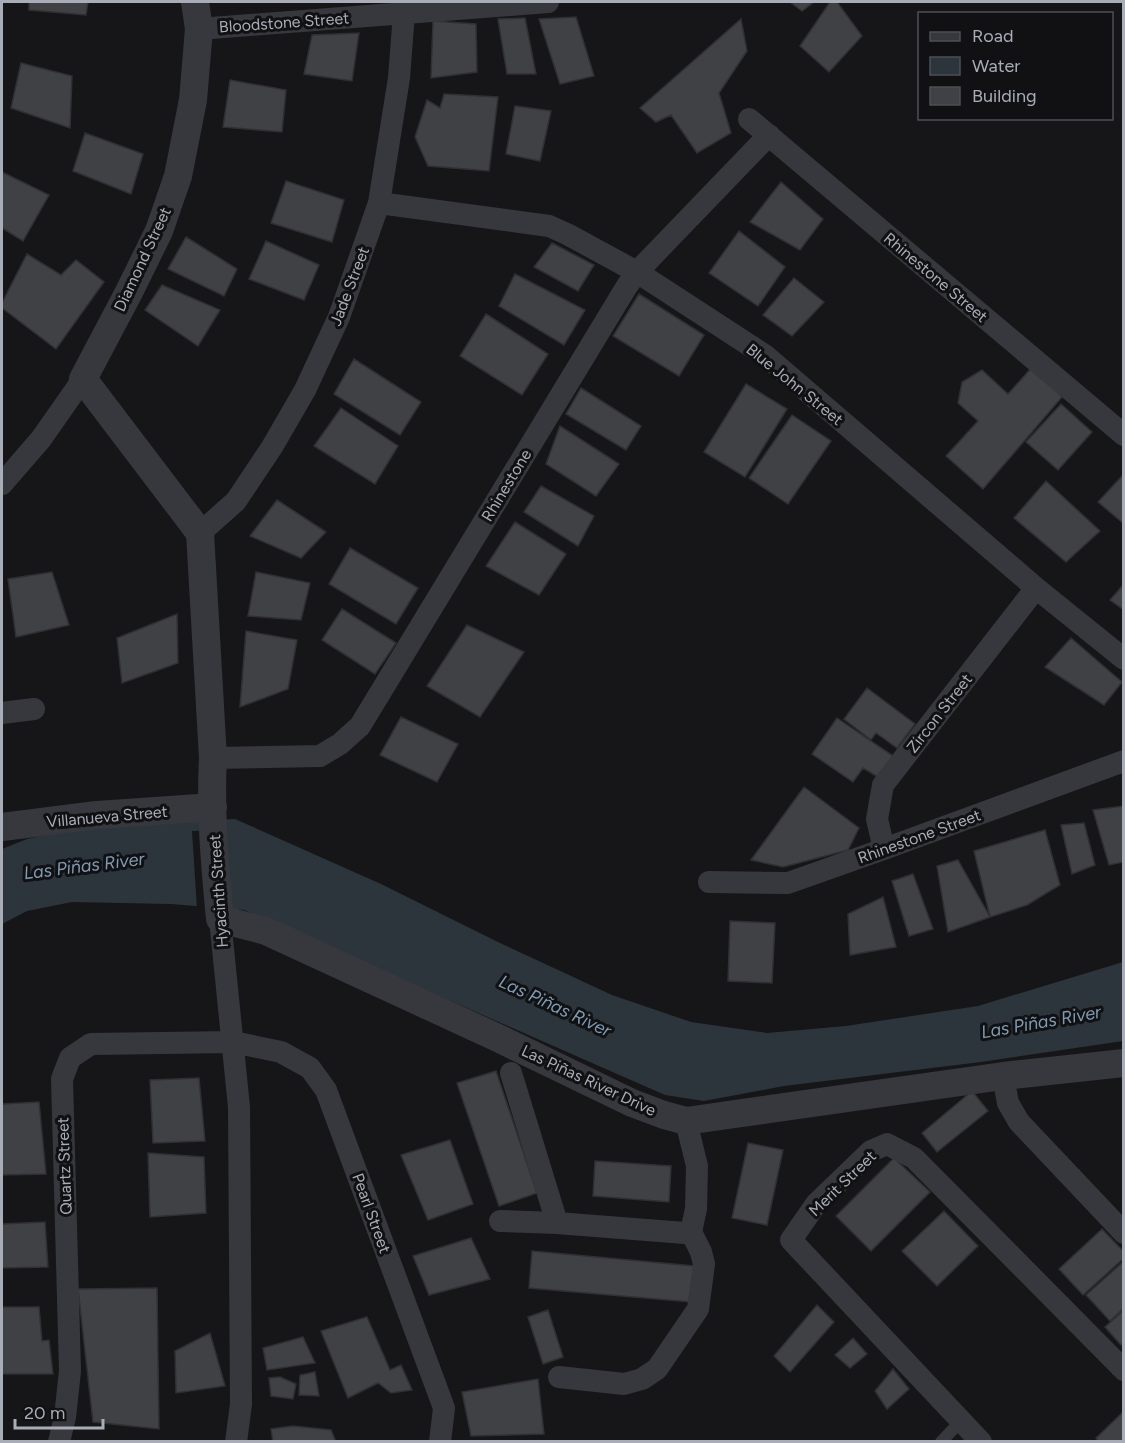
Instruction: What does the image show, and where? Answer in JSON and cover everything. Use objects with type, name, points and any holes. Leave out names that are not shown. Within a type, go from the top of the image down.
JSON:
[{"type":"street","name":"Bloodstone Street","points":[[197,15],[548,2]]},
{"type":"street","name":"Jade Street","points":[[200,533],[236,501],[272,447],[305,390],[339,317],[379,203],[399,78],[403,7]]},
{"type":"street","name":"Diamond Street","points":[[2,484],[41,439],[83,379],[159,231],[178,176],[194,100],[197,15]]},
{"type":"street","name":"Rhinestone Street","points":[[749,119],[1124,435]]},
{"type":"street","name":"Rhinestone","points":[[213,759],[321,756],[340,744],[360,726],[614,306],[637,272],[769,135]]},
{"type":"street","name":"Blue John Street","points":[[379,203],[549,226],[637,272],[766,356],[1036,588],[1124,659]]},
{"type":"street","points":[[83,379],[200,533]]},
{"type":"street","name":"Hyacinth Street","points":[[200,533],[213,759],[212,812],[239,1107],[241,1404],[236,1442]]},
{"type":"street","name":"Zircon Street","points":[[884,849],[877,819],[883,785],[1036,588]]},
{"type":"street","points":[[2,712],[34,709]]},
{"type":"street","name":"Rhinestone Street","points":[[709,882],[788,882],[1124,761]]},
{"type":"street","name":"Villanueva Street","points":[[2,827],[97,815],[212,812]]},
{"type":"street","name":"Las Piñas River Drive","points":[[220,913],[266,930],[632,1103],[686,1121],[1003,1076],[1124,1063]]},
{"type":"street","name":"Quartz Street","points":[[59,1442],[65,1417],[70,1371],[62,1079],[70,1058],[92,1044],[233,1042]]},
{"type":"street","name":"Pearl Street","points":[[233,1042],[281,1052],[310,1068],[326,1090],[444,1408],[440,1442]]},
{"type":"street","points":[[511,1073],[558,1223]]},
{"type":"street","points":[[1003,1076],[1008,1103],[1019,1122],[1124,1233]]},
{"type":"street","points":[[560,1377],[624,1384],[642,1379],[657,1369],[698,1309],[704,1264],[691,1232],[696,1209],[697,1166],[686,1121]]},
{"type":"street","name":"Merit Street","points":[[981,1442],[791,1240],[816,1204],[871,1151],[887,1144],[914,1158],[1124,1370]]},
{"type":"street","points":[[500,1221],[691,1232]]},
{"type":"lane","points":[[941,1442],[961,1421]]},
{"type":"water","name":"Las Piñas River","points":[[235,819],[381,884],[612,995],[691,1022],[767,1033],[846,1026],[978,1006],[1123,962],[1123,1041],[981,1062],[784,1086],[704,1101],[665,1095],[244,910],[171,904],[72,902],[27,911],[2,924],[2,849],[27,839],[79,828]]},
{"type":"pier","points":[[223,830],[232,912],[197,909],[192,831]]},
{"type":"building","points":[[29,2],[88,2],[86,15],[29,10]]},
{"type":"building","points":[[790,2],[814,2],[802,11]]},
{"type":"building","points":[[830,2],[837,2],[862,36],[829,72],[800,46]]},
{"type":"building","points":[[576,17],[594,76],[560,84],[539,19]]},
{"type":"building","points":[[525,18],[536,74],[507,74],[498,19]]},
{"type":"building","points":[[741,19],[747,51],[719,93],[731,133],[697,153],[671,115],[656,122],[640,108]]},
{"type":"building","points":[[433,21],[476,24],[477,72],[431,78]]},
{"type":"building","points":[[359,33],[352,81],[304,74],[312,35]]},
{"type":"building","points":[[21,63],[72,76],[70,128],[11,108]]},
{"type":"building","points":[[230,80],[286,90],[282,132],[223,127]]},
{"type":"building","points":[[444,94],[498,97],[489,171],[428,166],[415,137],[427,100],[440,108]]},
{"type":"building","points":[[515,106],[551,111],[540,161],[506,154]]},
{"type":"building","points":[[85,133],[143,154],[131,194],[73,171]]},
{"type":"building","points":[[2,172],[49,195],[23,241],[2,228]]},
{"type":"building","points":[[286,181],[344,200],[332,242],[271,223]]},
{"type":"building","points":[[781,182],[823,219],[800,250],[750,222]]},
{"type":"building","points":[[739,231],[785,267],[758,306],[709,273]]},
{"type":"building","points":[[186,237],[237,269],[224,296],[168,269]]},
{"type":"building","points":[[266,241],[319,265],[304,300],[249,279]]},
{"type":"building","points":[[552,243],[594,265],[578,291],[534,267]]},
{"type":"building","points":[[27,254],[61,275],[76,260],[104,282],[56,349],[2,308],[2,303]]},
{"type":"building","points":[[515,274],[585,310],[564,345],[499,306]]},
{"type":"building","points":[[794,278],[824,302],[792,336],[763,315]]},
{"type":"building","points":[[162,285],[220,310],[198,346],[145,310]]},
{"type":"building","points":[[639,294],[704,335],[679,376],[613,336]]},
{"type":"building","points":[[486,314],[548,354],[522,395],[460,356]]},
{"type":"building","points":[[354,359],[421,402],[400,435],[334,394]]},
{"type":"building","points":[[1035,364],[1062,397],[983,489],[946,456],[978,421],[958,403],[962,382],[982,370],[1008,394]]},
{"type":"building","points":[[746,384],[787,409],[745,477],[704,452]]},
{"type":"building","points":[[581,388],[641,426],[626,450],[566,414]]},
{"type":"building","points":[[1061,404],[1092,432],[1058,470],[1026,442]]},
{"type":"building","points":[[341,408],[398,446],[375,484],[314,446]]},
{"type":"building","points":[[792,415],[831,441],[788,504],[749,478]]},
{"type":"building","points":[[560,426],[619,464],[596,496],[546,464]]},
{"type":"building","points":[[1124,474],[1124,524],[1098,502]]},
{"type":"building","points":[[1046,481],[1100,531],[1066,562],[1014,518]]},
{"type":"building","points":[[541,486],[594,516],[578,546],[524,512]]},
{"type":"building","points":[[277,500],[326,532],[301,558],[250,536]]},
{"type":"building","points":[[515,522],[566,554],[539,595],[486,566]]},
{"type":"building","points":[[350,548],[418,588],[396,624],[329,584]]},
{"type":"building","points":[[52,572],[69,625],[16,637],[8,579]]},
{"type":"building","points":[[256,572],[310,583],[301,620],[248,616]]},
{"type":"building","points":[[1124,584],[1124,610],[1110,600]]},
{"type":"building","points":[[342,609],[396,643],[375,674],[322,640]]},
{"type":"building","points":[[177,614],[178,663],[122,683],[117,638]]},
{"type":"building","points":[[467,625],[524,652],[480,717],[427,686]]},
{"type":"building","points":[[246,631],[297,640],[288,689],[240,707]]},
{"type":"building","points":[[1071,638],[1122,682],[1104,705],[1045,667]]},
{"type":"building","points":[[867,688],[915,724],[897,748],[876,733],[871,740],[844,719]]},
{"type":"building","points":[[401,717],[458,744],[437,782],[380,755]]},
{"type":"building","points":[[837,718],[893,756],[878,777],[863,768],[853,782],[812,754]]},
{"type":"building","points":[[804,787],[859,828],[848,850],[783,867],[751,860]]},
{"type":"building","points":[[1124,806],[1124,862],[1109,865],[1093,810]]},
{"type":"building","points":[[1084,823],[1095,865],[1072,874],[1061,825]]},
{"type":"building","points":[[1045,830],[1060,885],[1027,905],[990,917],[974,851]]},
{"type":"building","points":[[958,860],[990,917],[948,932],[937,866]]},
{"type":"building","points":[[913,874],[933,929],[909,936],[892,881]]},
{"type":"building","points":[[883,897],[896,947],[850,955],[848,914]]},
{"type":"building","points":[[730,921],[775,923],[772,983],[728,981]]},
{"type":"building","points":[[496,1071],[537,1193],[499,1206],[457,1083]]},
{"type":"building","points":[[199,1078],[205,1141],[153,1143],[150,1080]]},
{"type":"building","points":[[972,1091],[988,1111],[937,1152],[922,1133]]},
{"type":"building","points":[[39,1102],[46,1174],[2,1175],[2,1104]]},
{"type":"building","points":[[450,1140],[473,1204],[428,1220],[401,1155]]},
{"type":"building","points":[[748,1143],[783,1150],[767,1225],[732,1218]]},
{"type":"building","points":[[148,1153],[204,1157],[206,1213],[150,1217]]},
{"type":"building","points":[[894,1158],[930,1192],[871,1251],[836,1216]]},
{"type":"building","points":[[595,1161],[671,1166],[669,1202],[593,1196]]},
{"type":"building","points":[[944,1211],[978,1246],[937,1286],[902,1251]]},
{"type":"building","points":[[45,1222],[48,1267],[2,1268],[2,1224]]},
{"type":"building","points":[[1102,1229],[1124,1252],[1124,1258],[1083,1295],[1059,1269]]},
{"type":"building","points":[[471,1238],[490,1279],[429,1295],[413,1256]]},
{"type":"building","points":[[532,1251],[694,1266],[691,1302],[529,1288]]},
{"type":"building","points":[[1124,1261],[1124,1308],[1110,1321],[1086,1295]]},
{"type":"building","points":[[157,1288],[159,1429],[93,1422],[78,1289]]},
{"type":"building","points":[[817,1305],[834,1322],[790,1372],[774,1356]]},
{"type":"building","points":[[2,1307],[39,1307],[42,1341],[49,1340],[53,1374],[2,1374]]},
{"type":"building","points":[[548,1310],[563,1357],[543,1364],[528,1317]]},
{"type":"building","points":[[1124,1310],[1124,1343],[1121,1345],[1105,1327]]},
{"type":"building","points":[[367,1317],[390,1370],[401,1365],[412,1390],[391,1393],[378,1383],[348,1398],[321,1331]]},
{"type":"building","points":[[210,1333],[225,1386],[176,1393],[175,1351]]},
{"type":"building","points":[[303,1337],[315,1363],[267,1370],[263,1348]]},
{"type":"building","points":[[853,1338],[867,1354],[850,1368],[835,1355]]},
{"type":"building","points":[[893,1369],[909,1389],[887,1409],[875,1391]]},
{"type":"building","points":[[315,1372],[319,1396],[299,1395],[300,1375]]},
{"type":"building","points":[[280,1377],[296,1384],[293,1399],[271,1396],[269,1378]]},
{"type":"building","points":[[538,1379],[544,1434],[471,1436],[462,1392]]},
{"type":"building","points":[[1124,1411],[1124,1442],[1099,1442],[1096,1438]]},
{"type":"building","points":[[293,1426],[331,1430],[336,1442],[273,1442],[271,1429]]}]
